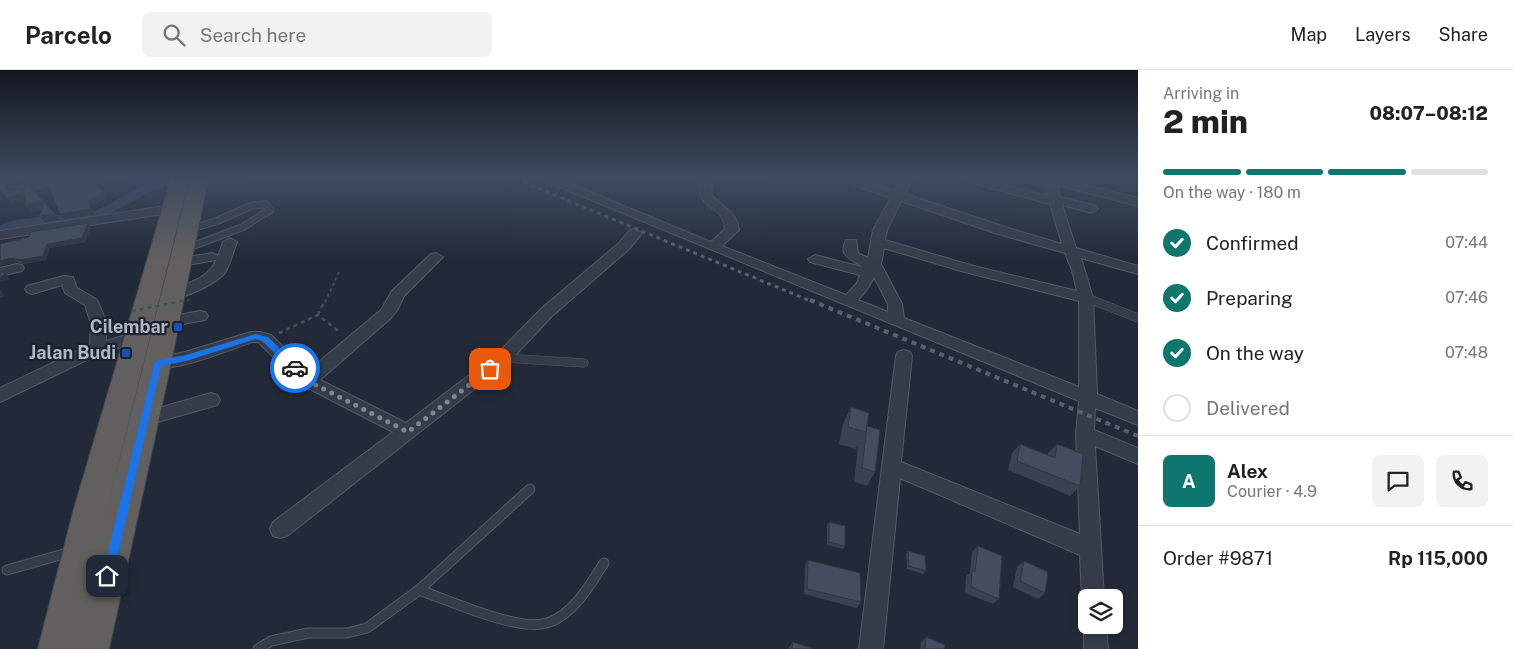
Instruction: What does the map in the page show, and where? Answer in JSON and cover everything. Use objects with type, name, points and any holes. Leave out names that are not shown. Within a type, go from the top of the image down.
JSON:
[{"type":"highway","points":[[90,649],[158,363],[176,306],[185,209]]},
{"type":"highway","points":[[57,649],[134,324],[185,209]]},
{"type":"highway","points":[[89,512],[124,503]]},
{"type":"street","points":[[614,206],[1138,418]]},
{"type":"street","points":[[713,247],[732,230],[732,221],[728,214],[718,206]]},
{"type":"street","points":[[892,206],[880,230],[874,264],[894,304],[898,320]]},
{"type":"street","points":[[931,206],[1072,252],[1138,270]]},
{"type":"street","points":[[1056,206],[1080,270],[1086,298],[1088,397],[1085,414],[1085,434],[1092,589]]},
{"type":"street","points":[[1079,206],[1092,209]]},
{"type":"street","points":[[0,235],[185,209],[212,257]]},
{"type":"street","points":[[280,530],[503,358],[546,313],[624,246],[635,233]]},
{"type":"street","points":[[200,316],[176,306],[218,271],[230,242]]},
{"type":"street","points":[[879,242],[966,268],[1086,298]]},
{"type":"street","points":[[848,301],[863,287],[869,264],[851,255],[851,243]]},
{"type":"street","points":[[308,381],[386,314],[391,309],[400,290],[436,257]]},
{"type":"street","points":[[815,259],[868,273]]},
{"type":"street","points":[[0,272],[17,268]]},
{"type":"street","points":[[32,290],[68,280],[70,290],[91,302],[99,324],[98,349]]},
{"type":"street","points":[[0,395],[98,349],[134,324]]},
{"type":"street","points":[[158,363],[186,358],[251,337],[260,337],[265,339],[308,381],[408,432]]},
{"type":"street","points":[[871,649],[904,356]]},
{"type":"street","points":[[144,419],[211,400]]},
{"type":"street","points":[[1085,434],[1138,456]]},
{"type":"street","points":[[891,466],[1090,549]]},
{"type":"street","points":[[1095,634],[1096,649]]},
{"type":"lane","points":[[185,209],[217,221],[252,206]]},
{"type":"lane","points":[[185,209],[242,226],[266,214],[270,210],[267,206]]},
{"type":"lane","points":[[1086,298],[1138,318]]},
{"type":"lane","points":[[503,358],[584,363]]},
{"type":"lane","points":[[258,649],[272,641],[308,633],[346,633],[367,628],[419,590],[530,489]]},
{"type":"lane","points":[[7,570],[80,549]]},
{"type":"lane","points":[[419,590],[516,623],[536,626],[548,623],[568,609],[591,585],[604,563]]},
{"type":"path","points":[[265,339],[318,315],[340,272]]},
{"type":"path","points":[[134,324],[176,306]]},
{"type":"path","points":[[318,315],[352,342]]},
{"type":"building","points":[[43,206],[48,206],[55,214],[40,216]]},
{"type":"building","points":[[57,206],[90,206],[91,209],[60,214]]},
{"type":"building","points":[[88,223],[82,238],[47,244],[43,256],[0,261],[0,244],[29,237],[31,232]]},
{"type":"building","points":[[0,272],[4,272],[5,275],[0,277]]},
{"type":"building","points":[[851,407],[869,413],[866,432],[848,427]]},
{"type":"building","points":[[867,426],[880,430],[875,472],[862,468]]},
{"type":"building","points":[[1020,444],[1055,458],[1057,444],[1083,454],[1080,486],[1017,461]]},
{"type":"building","points":[[829,522],[845,526],[845,546],[829,542]]},
{"type":"building","points":[[978,546],[1002,556],[999,599],[971,587],[972,570],[975,572]]},
{"type":"building","points":[[908,551],[925,556],[926,571],[909,566]]},
{"type":"building","points":[[808,560],[860,573],[861,602],[807,589]]},
{"type":"building","points":[[1024,561],[1048,572],[1045,593],[1020,581]]},
{"type":"building","points":[[926,637],[945,645],[944,649],[925,649]]},
{"type":"building","points":[[793,642],[814,649],[792,649]]},
{"type":"waterway","points":[[0,229],[15,224],[99,214],[114,206]]},
{"type":"railway","points":[[581,206],[813,302]]},
{"type":"railway","points":[[810,300],[1138,436]]},
{"type":"way so far","points":[[295,368],[308,381],[408,432],[490,369]]},
{"type":"place","name":"Cilembar","points":[[178,327]]},
{"type":"place","name":"Jalan Budi","points":[[126,353]]},
{"type":"route","points":[[107,576],[158,363],[186,358],[256,336],[265,339],[295,368]]}]
